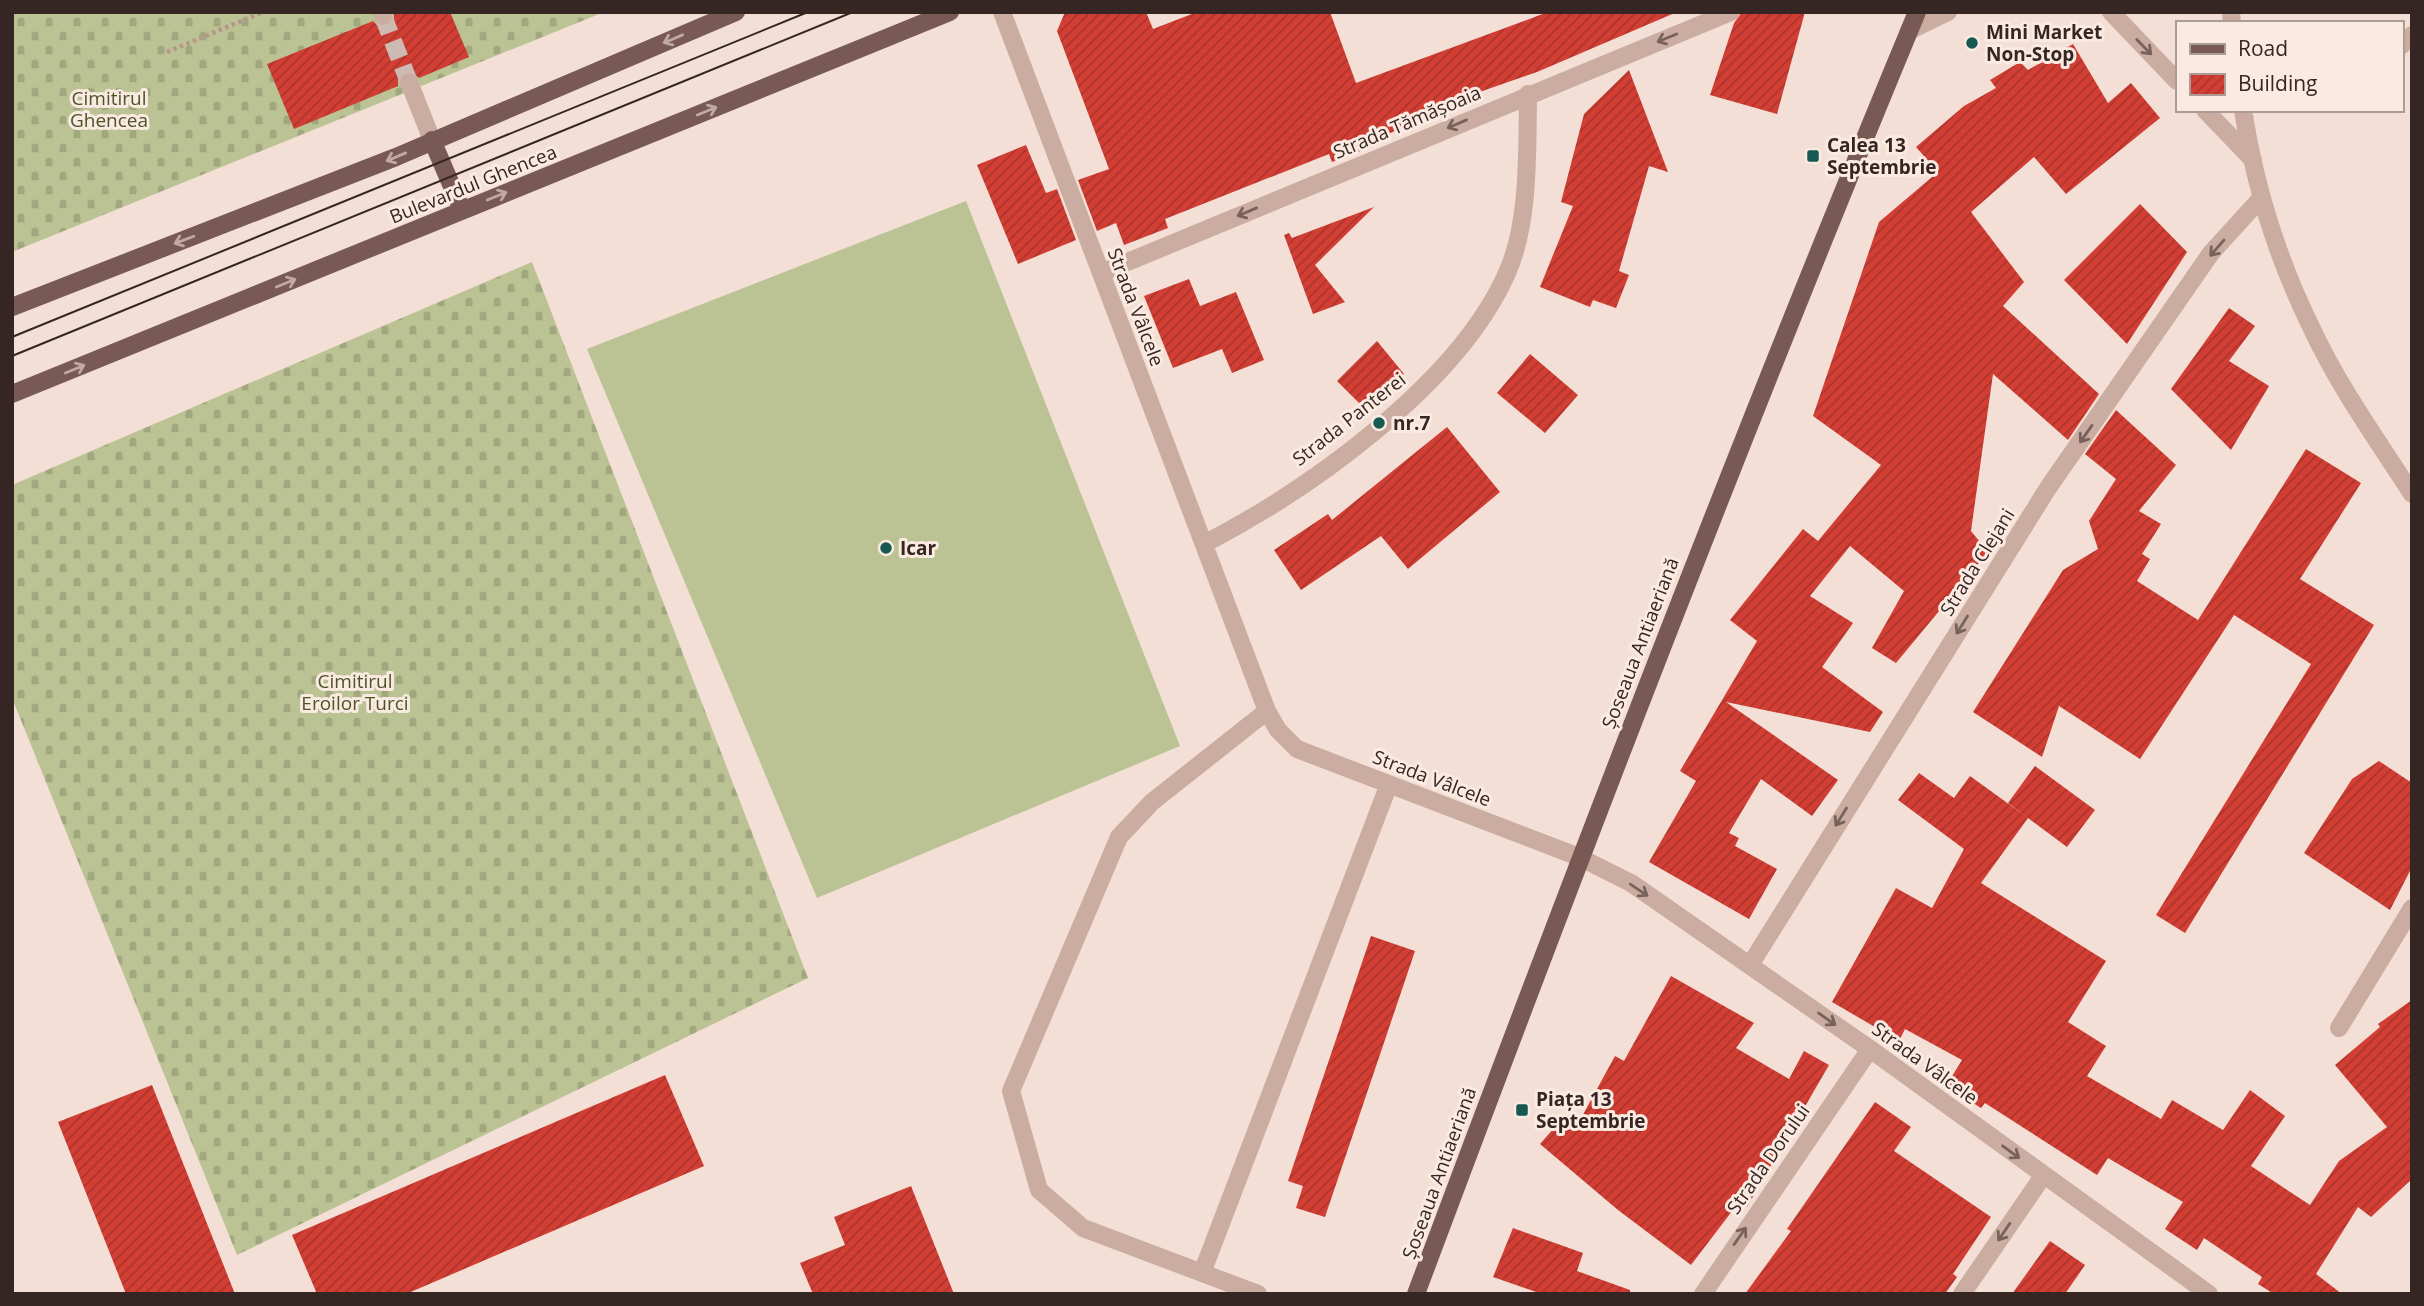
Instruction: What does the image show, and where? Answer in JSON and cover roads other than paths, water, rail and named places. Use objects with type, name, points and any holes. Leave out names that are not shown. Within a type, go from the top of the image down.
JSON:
[{"type":"main road","points":[[12,307],[396,157],[736,12]]},
{"type":"main road","name":"Bulevardul Ghencea","points":[[12,394],[950,12]]},
{"type":"main road","name":"Șoseaua Antiaeriană","points":[[1416,1294],[1579,857],[1775,354],[1917,12]]},
{"type":"main road","points":[[432,140],[462,210]]},
{"type":"street","name":"Strada Vâlcele","points":[[1002,12],[1267,711],[1278,730],[1297,749],[1579,857],[1631,883],[1870,1049],[2209,1294]]},
{"type":"street","name":"Strada Tămășoaia","points":[[1101,273],[1731,12]]},
{"type":"street","points":[[1909,31],[1948,12]]},
{"type":"street","points":[[2111,12],[2176,81]]},
{"type":"street","points":[[409,82],[432,140]]},
{"type":"street","name":"Strada Panterei","points":[[1204,544],[1238,527],[1327,466],[1409,403],[1451,358],[1488,309],[1508,271],[1517,235],[1527,172],[1528,94]]},
{"type":"street","points":[[2207,112],[2253,160]]},
{"type":"street","points":[[2249,112],[2253,160],[2284,269],[2313,332],[2412,494]]},
{"type":"street","name":"Strada Clejani","points":[[1749,965],[2048,488],[2211,253],[2262,197]]},
{"type":"street","points":[[1258,1294],[1083,1228],[1040,1190],[1011,1091],[1119,837],[1152,802],[1267,711]]},
{"type":"street","points":[[1202,1273],[1389,784]]},
{"type":"street","points":[[2339,1028],[2412,908]]},
{"type":"street","name":"Strada Dorului","points":[[1703,1294],[1870,1049]]},
{"type":"street","points":[[1962,1294],[2043,1176]]},
{"type":"tunnel","points":[[383,16],[409,82]]},
{"type":"tram line","points":[[12,337],[808,12]]},
{"type":"tram line","points":[[12,356],[853,12]]},
{"type":"place","name":"Mini Market Non-Stop","points":[[1972,43]]},
{"type":"place","name":"Calea 13 Septembrie","points":[[1813,156]]},
{"type":"place","name":"nr.7","points":[[1379,423]]},
{"type":"place","name":"Icar","points":[[886,548]]},
{"type":"place","name":"Piața 13 Septembrie","points":[[1522,1110]]},
{"type":"park label","name":"Cimitirul Ghencea","points":[[109,109]]},
{"type":"park label","name":"Cimitirul Eroilor Turci","points":[[355,692]]}]
